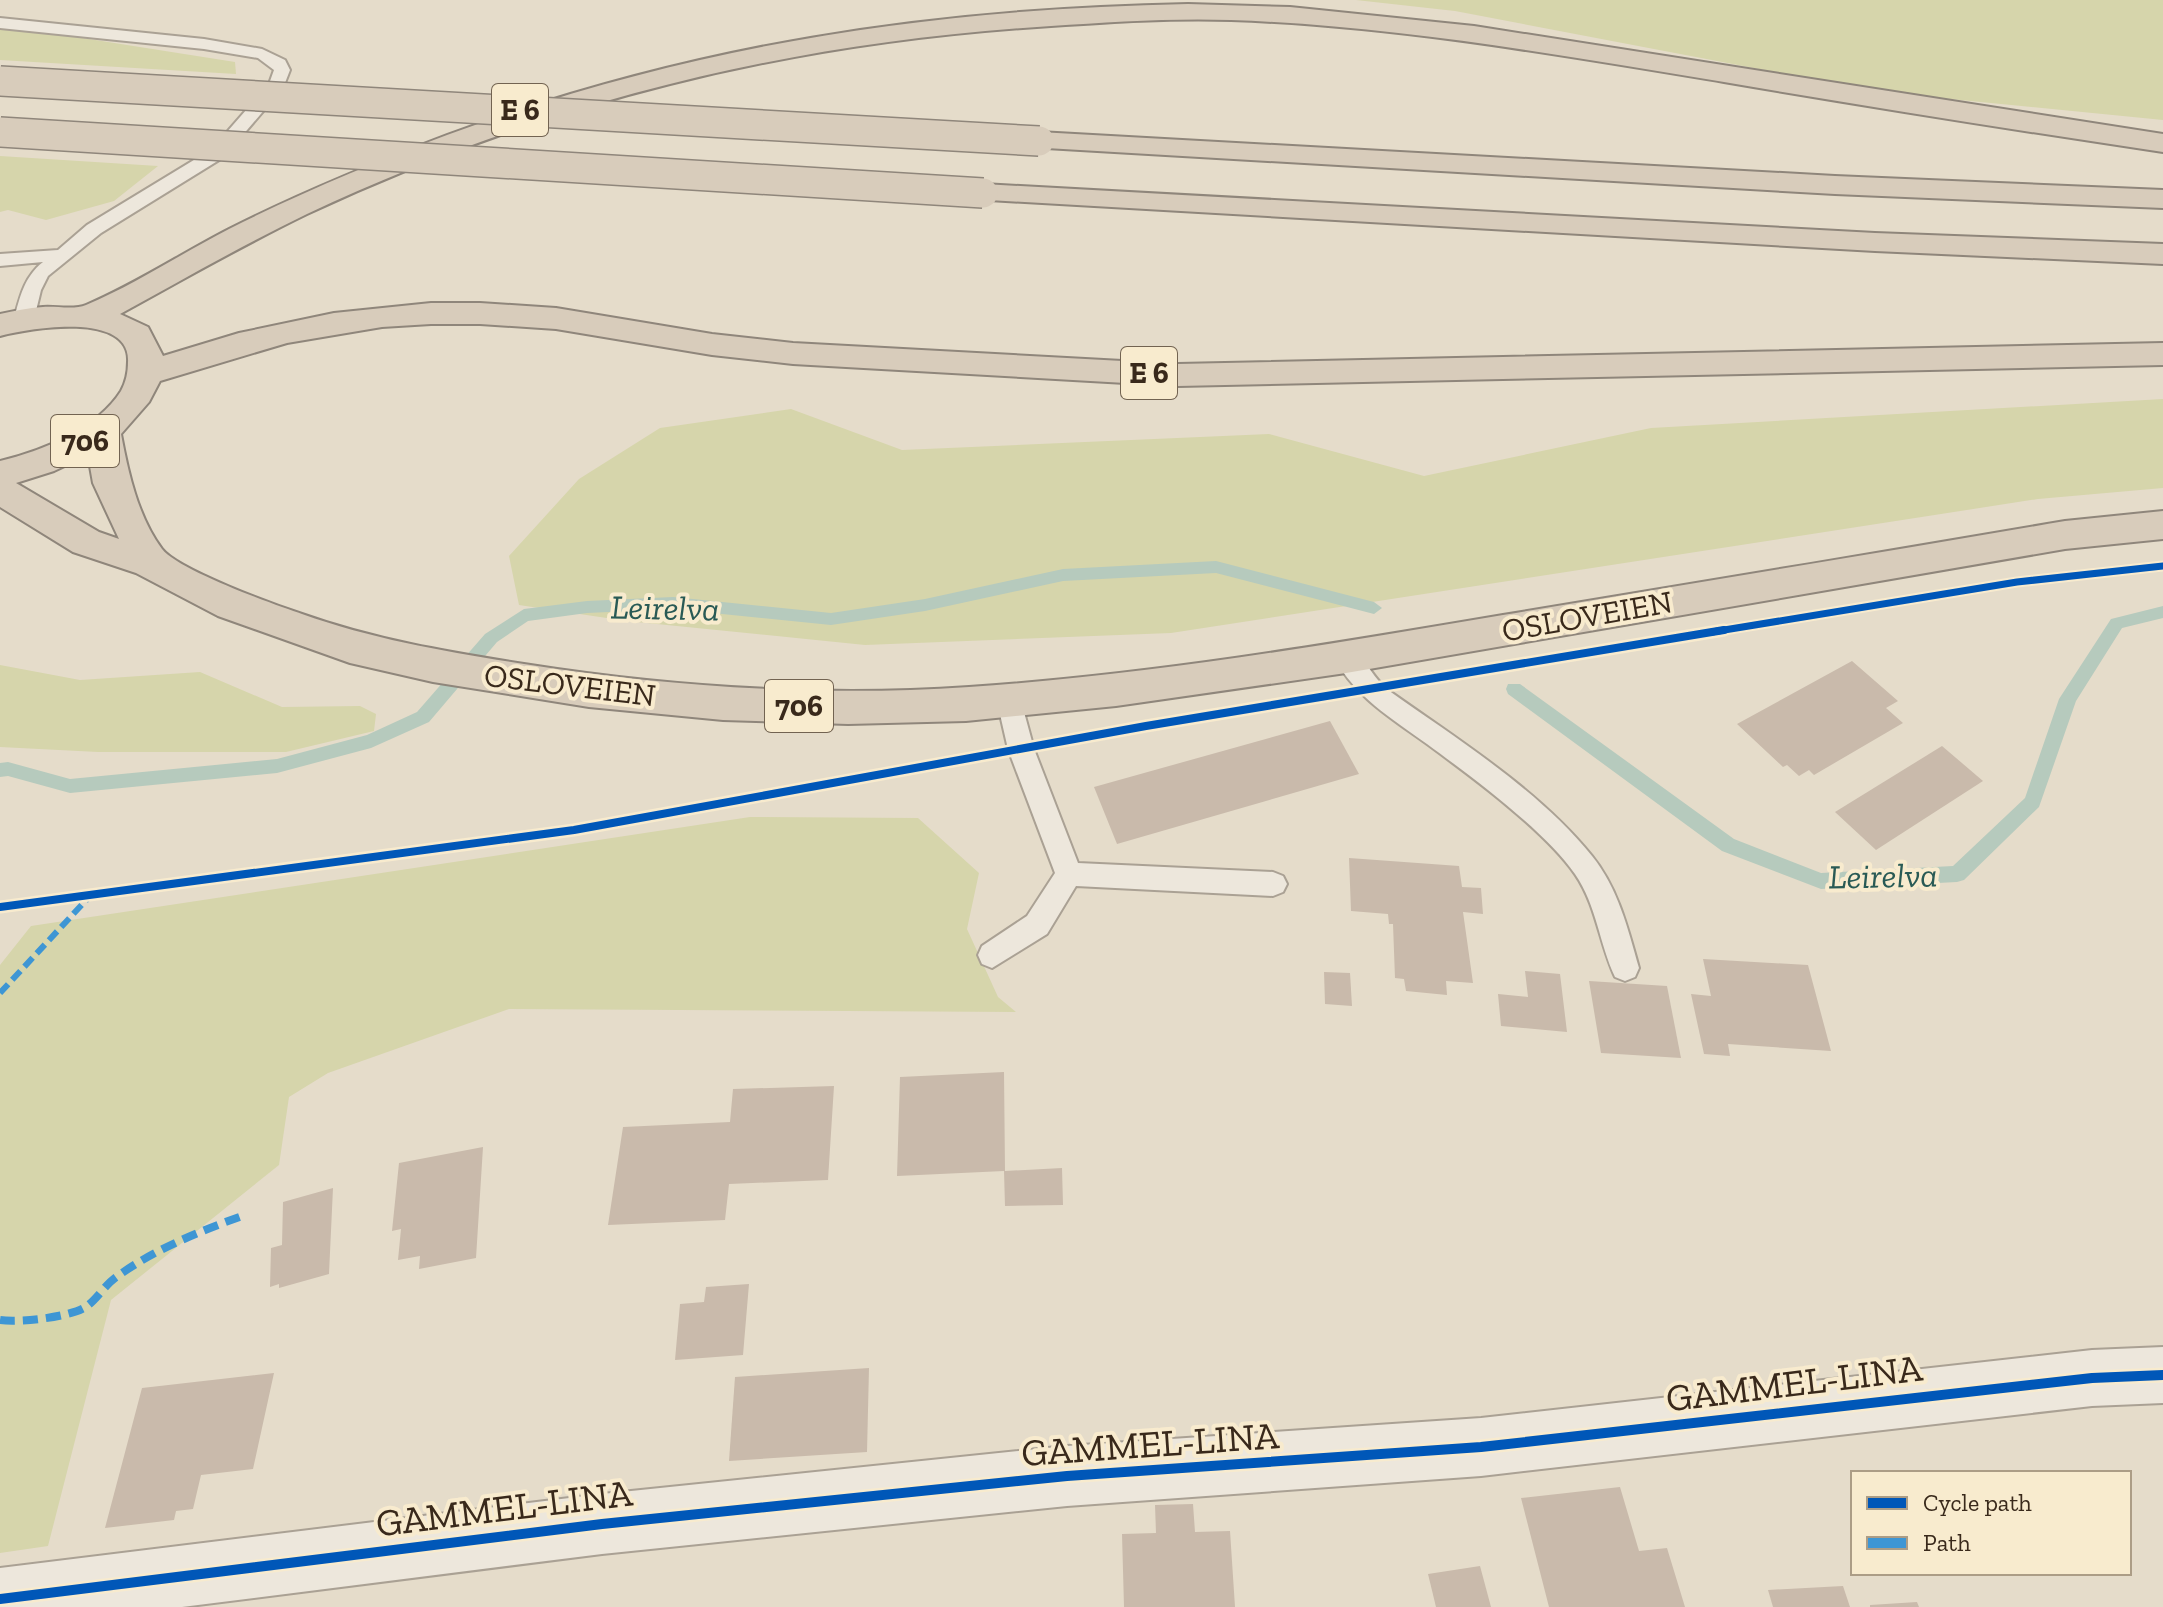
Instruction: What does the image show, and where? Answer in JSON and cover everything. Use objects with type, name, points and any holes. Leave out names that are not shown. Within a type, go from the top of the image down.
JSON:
[{"type":"highway","name":"E 6","points":[[91,316],[236,238],[325,195],[476,133],[617,90],[743,58],[860,36],[979,22],[1154,12],[1228,12],[1382,22],[1467,32],[1908,106],[2163,143]]},
{"type":"highway","name":"E 6","points":[[0,81],[1835,185],[2163,199]]},
{"type":"highway","name":"E 6","points":[[0,132],[983,193],[1859,241],[2163,254]]},
{"type":"highway","name":"E 6","points":[[146,374],[197,355],[298,328],[380,316],[462,312],[533,316],[738,348],[1178,375],[2163,354]]},
{"type":"highway","points":[[12,322],[65,315],[91,316],[129,330],[141,343],[146,357],[146,374]]},
{"type":"highway","name":"706","points":[[0,474],[48,460],[102,429],[123,411],[138,392],[146,374]]},
{"type":"highway","name":"706","points":[[102,429],[111,483],[150,563]]},
{"type":"highway","name":"OSLOVEIEN","points":[[0,490],[86,542],[150,563],[232,605],[350,647],[433,666],[589,691],[723,703],[848,707],[1009,701],[1116,690],[1346,657],[2065,535],[2163,525]]},
{"type":"street","name":"GAMMEL-LINA","points":[[0,1599],[645,1519],[1067,1476],[1481,1447],[2077,1379],[2163,1375]]},
{"type":"lane","points":[[0,23],[204,44],[262,54],[279,63],[282,70],[277,85],[218,153],[94,229],[60,255],[41,273],[12,322]]},
{"type":"lane","points":[[0,260],[60,255]]},
{"type":"lane","points":[[1346,657],[1369,689],[1483,771],[1546,826],[1584,865],[1608,908],[1625,968]]},
{"type":"lane","points":[[1009,701],[1021,749],[1069,874]]},
{"type":"lane","points":[[1069,874],[1273,884]]},
{"type":"lane","points":[[992,955],[1037,925],[1069,874]]},
{"type":"green space","points":[[1356,0],[2163,0],[2163,120],[1879,92],[1455,11]]},
{"type":"green space","points":[[0,25],[235,62],[236,74],[0,60]]},
{"type":"green space","points":[[0,156],[158,166],[114,201],[46,220],[8,210],[0,212]]},
{"type":"green space","points":[[2163,399],[2163,488],[2038,499],[1171,633],[865,645],[627,621],[519,605],[509,556],[579,479],[660,428],[791,409],[902,450],[1269,434],[1424,476],[1651,428]]},
{"type":"green space","points":[[0,665],[80,680],[200,672],[282,707],[360,706],[376,714],[374,731],[286,752],[98,752],[0,747]]},
{"type":"green space","points":[[750,817],[918,818],[979,873],[967,929],[998,997],[1016,1012],[509,1009],[328,1073],[289,1097],[279,1165],[111,1300],[48,1546],[0,1553],[0,965],[31,926]]},
{"type":"building","points":[[1852,661],[1898,701],[1886,708],[1903,723],[1814,775],[1809,770],[1799,776],[1787,765],[1783,767],[1737,724]]},
{"type":"building","points":[[1330,721],[1359,774],[1117,844],[1094,787]]},
{"type":"building","points":[[1942,746],[1983,781],[1876,850],[1835,812]]},
{"type":"building","points":[[1349,858],[1459,866],[1462,887],[1481,888],[1483,914],[1463,912],[1473,983],[1446,981],[1447,995],[1406,991],[1404,979],[1395,978],[1393,924],[1389,924],[1388,914],[1351,911]]},
{"type":"building","points":[[1703,959],[1808,965],[1831,1051],[1728,1044],[1730,1056],[1704,1054],[1691,994],[1711,996]]},
{"type":"building","points":[[1525,971],[1560,974],[1567,1032],[1501,1026],[1498,994],[1528,997]]},
{"type":"building","points":[[1324,972],[1350,973],[1352,1006],[1325,1004]]},
{"type":"building","points":[[1589,981],[1667,986],[1681,1058],[1601,1053]]},
{"type":"building","points":[[1004,1072],[1005,1171],[1062,1168],[1063,1205],[1005,1206],[1004,1171],[897,1176],[900,1077]]},
{"type":"building","points":[[834,1086],[828,1180],[729,1184],[725,1220],[608,1225],[623,1127],[730,1122],[733,1089]]},
{"type":"building","points":[[483,1147],[476,1258],[419,1269],[420,1256],[398,1260],[401,1229],[392,1231],[399,1163]]},
{"type":"building","points":[[333,1188],[329,1274],[279,1288],[279,1284],[270,1287],[271,1248],[282,1245],[283,1202]]},
{"type":"building","points":[[749,1284],[743,1355],[675,1360],[680,1304],[704,1302],[706,1287]]},
{"type":"building","points":[[869,1368],[867,1452],[729,1461],[735,1377]]},
{"type":"building","points":[[274,1373],[253,1469],[201,1475],[193,1509],[176,1511],[174,1520],[105,1528],[142,1388]]},
{"type":"building","points":[[1620,1487],[1639,1551],[1667,1548],[1685,1607],[1549,1607],[1521,1498]]},
{"type":"building","points":[[1193,1504],[1195,1532],[1230,1531],[1235,1607],[1124,1607],[1122,1534],[1156,1533],[1155,1505]]},
{"type":"building","points":[[1480,1566],[1491,1607],[1436,1607],[1428,1574]]},
{"type":"building","points":[[1843,1586],[1850,1607],[1773,1607],[1768,1590]]},
{"type":"building","points":[[1917,1602],[1919,1607],[1870,1607],[1870,1605]]},
{"type":"waterway","name":"Leirelva","points":[[0,770],[8,769],[70,786],[277,766],[371,741],[423,717],[491,638],[524,615],[587,607],[673,603],[831,619],[925,605],[1063,575],[1216,567],[1374,608]]},
{"type":"waterway","name":"Leirelva","points":[[1514,689],[1728,845],[1821,881],[1957,874],[2033,802],[2068,699],[2117,623],[2163,612]]},
{"type":"marked path","points":[[0,993],[89,897]]},
{"type":"marked path","points":[[0,1320],[20,1323],[84,1308],[113,1279],[148,1257],[197,1232],[242,1216]]},
{"type":"cycle path","points":[[0,907],[574,830],[1146,726],[2017,582],[2163,566]]},
{"type":"cycle path","points":[[0,1599],[602,1524],[1067,1476],[1481,1447],[2092,1378],[2163,1375]]}]
